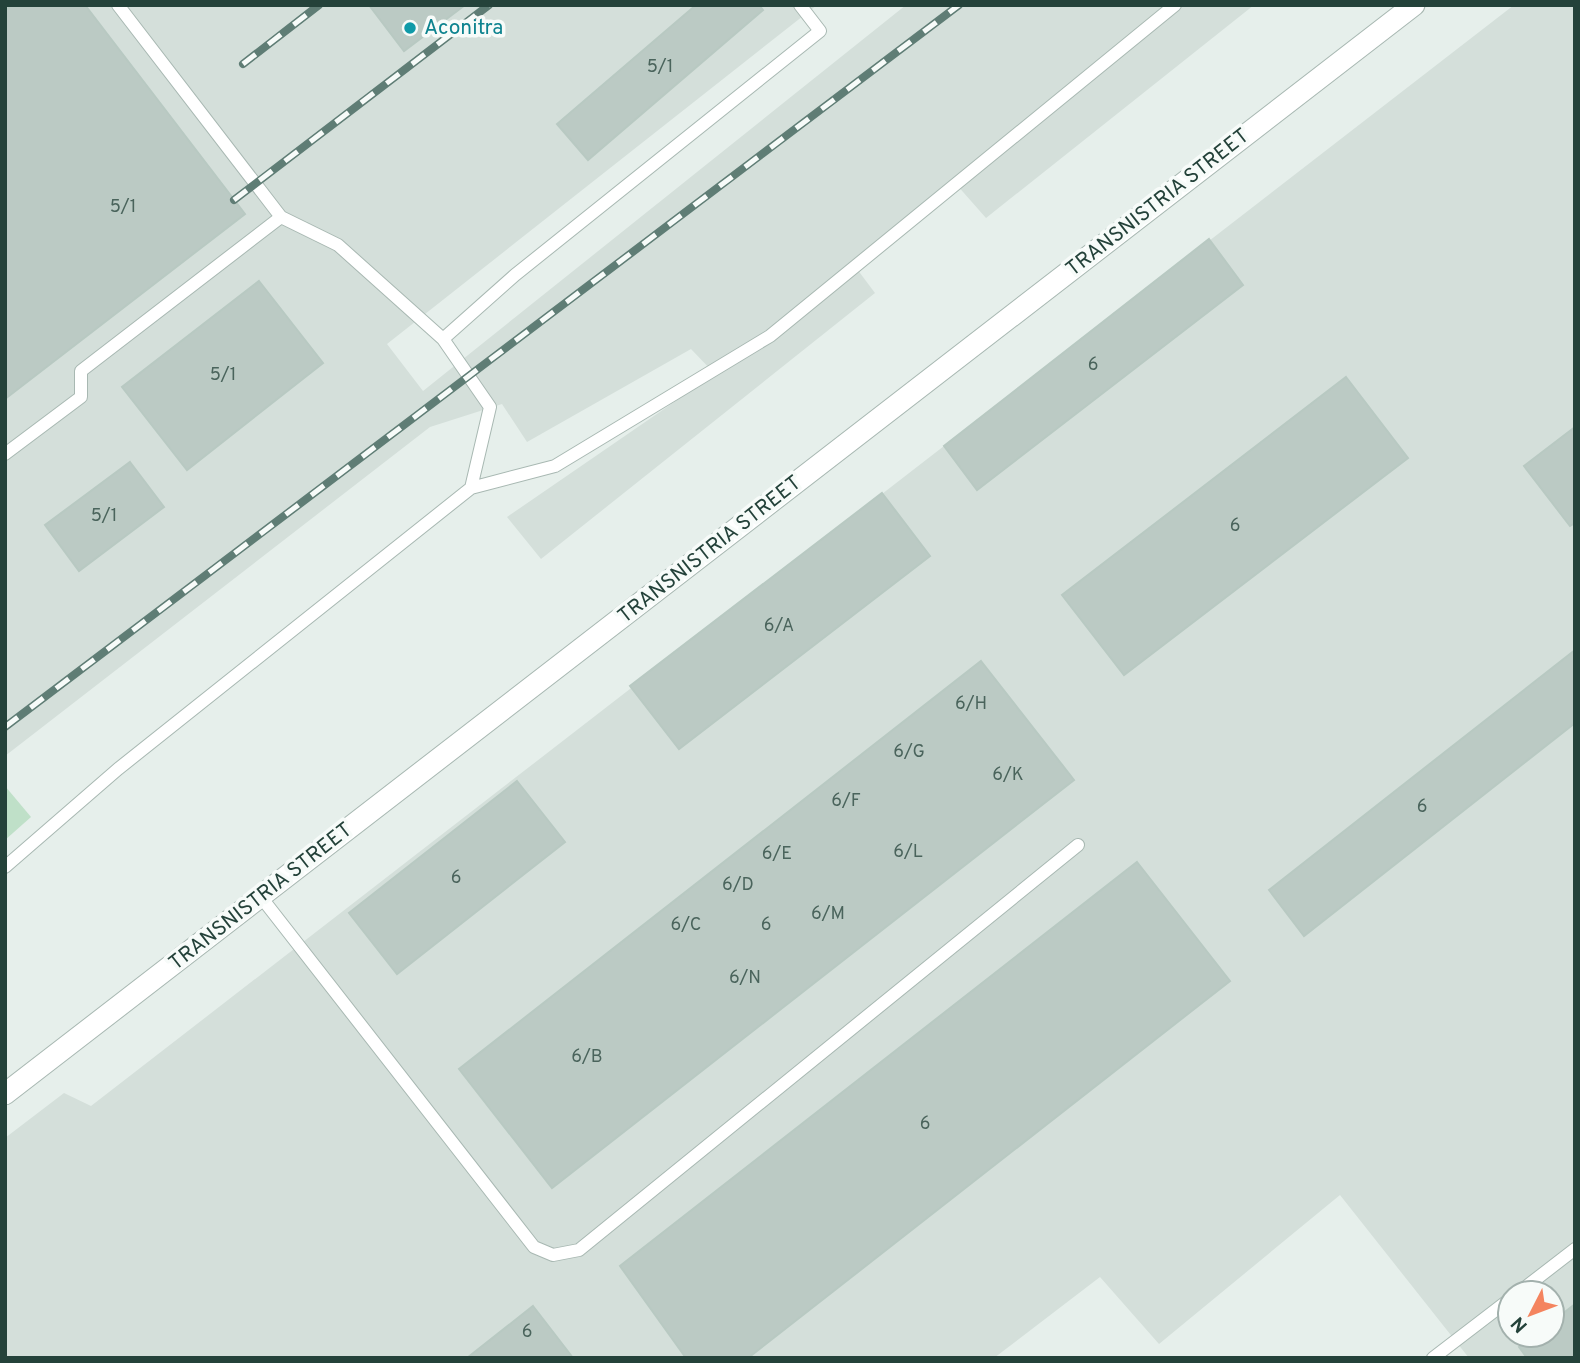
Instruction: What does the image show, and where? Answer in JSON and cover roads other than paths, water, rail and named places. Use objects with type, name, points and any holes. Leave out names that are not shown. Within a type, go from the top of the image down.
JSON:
[{"type":"street","name":"TRANSNISTRIA STREET","points":[[5,1094],[1414,5]]},
{"type":"lane","points":[[118,5],[281,217],[338,245],[443,339],[490,407],[471,488]]},
{"type":"lane","points":[[443,339],[515,275],[820,31],[800,5]]},
{"type":"lane","points":[[5,867],[118,769],[471,488],[555,466],[770,336],[1175,5]]},
{"type":"lane","points":[[5,454],[81,397],[81,370],[281,217]]},
{"type":"lane","points":[[261,897],[534,1247],[554,1255],[579,1250],[1078,845]]},
{"type":"lane","points":[[1537,1279],[1575,1250]]},
{"type":"lane","points":[[1433,1358],[1496,1310]]},
{"type":"railway","points":[[243,64],[319,5]]},
{"type":"railway","points":[[234,200],[489,5]]},
{"type":"railway","points":[[5,727],[959,5]]},
{"type":"place","name":"Aconitra","points":[[410,28]]}]
